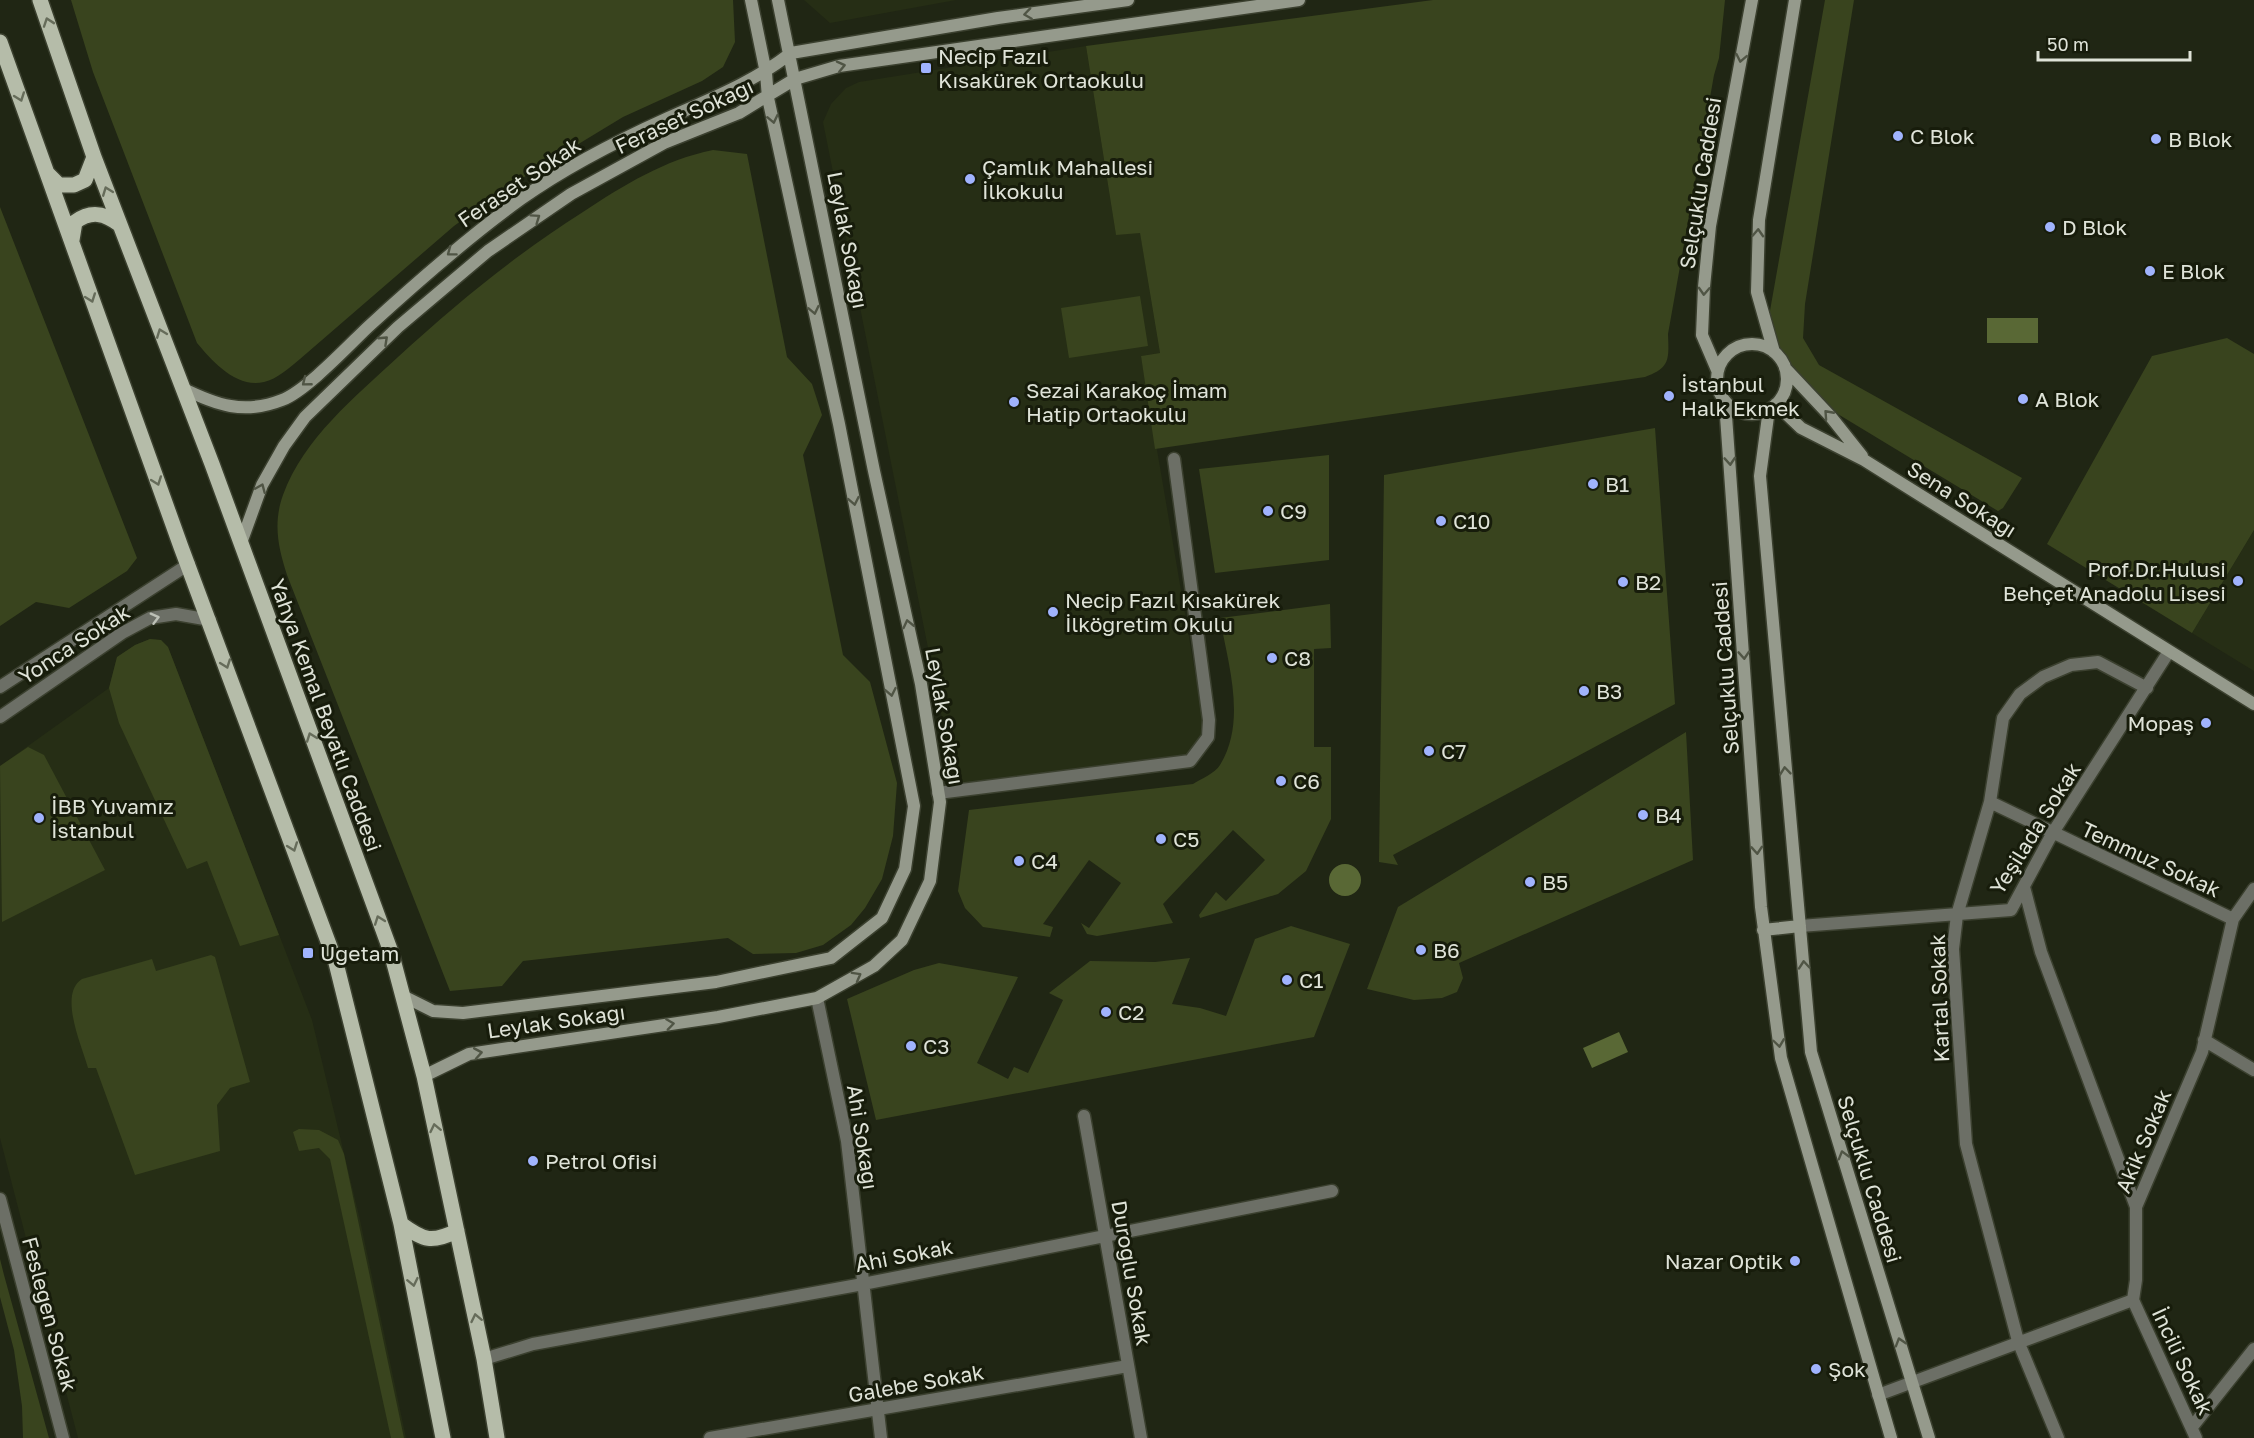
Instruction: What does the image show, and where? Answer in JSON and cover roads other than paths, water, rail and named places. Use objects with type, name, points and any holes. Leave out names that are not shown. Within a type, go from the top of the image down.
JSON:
[{"type":"main road","name":"Yahya Kemal Beyatlı Caddesi","points":[[40,0],[94,157],[241,543],[391,952],[424,1076],[484,1359],[497,1438]]},
{"type":"main road","points":[[0,42],[71,243],[336,963],[401,1224],[443,1438]]},
{"type":"main road","points":[[46,171],[59,185],[74,185],[85,180],[94,157]]},
{"type":"main road","points":[[71,243],[75,222],[83,216],[95,213],[109,216],[120,225]]},
{"type":"main road","points":[[401,1224],[428,1240],[441,1238],[457,1230]]},
{"type":"street","name":"Leylak Sokağı","points":[[403,996],[433,1011],[463,1013],[716,982],[831,958],[882,918],[905,869],[914,806],[839,424],[768,98],[766,73],[751,0]]},
{"type":"street","name":"Leylak Sokağı","points":[[424,1076],[469,1054],[718,1017],[817,998],[874,966],[902,940],[930,881],[940,811],[921,684],[874,471],[791,53],[778,0]]},
{"type":"street","name":"Feraset Sokak","points":[[182,388],[214,404],[238,407],[283,400],[328,364],[442,259],[522,198],[579,163],[639,131],[766,73],[791,53],[998,18],[1128,0]]},
{"type":"street","name":"Feraset Sokağı","points":[[241,543],[262,485],[284,446],[305,417],[398,327],[488,251],[570,194],[664,144],[768,98],[795,79],[839,66],[1299,0]]},
{"type":"street","name":"Selçuklu Caddesi","points":[[1717,370],[1702,334],[1705,277],[1710,226],[1752,0]]},
{"type":"street","points":[[1795,0],[1759,220],[1757,292],[1774,352],[1785,368],[1831,417],[1864,460]]},
{"type":"street","points":[[1774,352],[1763,345],[1740,345],[1730,351],[1717,370],[1716,381],[1725,402],[1743,413],[1753,414],[1772,406],[1785,390],[1785,368]]},
{"type":"street","name":"Selçuklu Caddesi","points":[[1725,402],[1763,930],[1781,1058],[1891,1438]]},
{"type":"street","name":"Selçuklu Caddesi","points":[[1772,406],[1760,476],[1781,735],[1811,1052],[1929,1438]]},
{"type":"street","points":[[1772,406],[1802,428],[1864,460]]},
{"type":"street","points":[[938,793],[1190,760],[1208,737],[1209,720],[1174,459]]},
{"type":"street","name":"Sena Sokağı","points":[[1864,460],[2168,653],[2254,704]]},
{"type":"street","points":[[0,687],[189,564]]},
{"type":"street","name":"Yonca Sokak","points":[[0,717],[122,633],[150,618],[176,615],[210,620]]},
{"type":"street","name":"Yeşilada Sokak","points":[[1800,926],[2011,910],[2052,834],[2168,653]]},
{"type":"street","name":"Kartal Sokak","points":[[2058,1438],[2018,1341],[1966,1144],[1953,949],[1957,915],[1990,802],[2003,718],[2020,694],[2043,677],[2071,665],[2098,662],[2147,688]]},
{"type":"street","name":"Temmuz Sokak","points":[[1990,802],[2052,834],[2233,919]]},
{"type":"street","points":[[2024,887],[2041,952],[2136,1207]]},
{"type":"street","name":"Akik Sokak","points":[[2133,1300],[2136,1280],[2136,1207],[2204,1040],[2233,919],[2254,889]]},
{"type":"street","points":[[1763,930],[1800,926]]},
{"type":"street","name":"Ahi Sokağı","points":[[817,998],[847,1141],[881,1438]]},
{"type":"street","points":[[2204,1040],[2254,1070]]},
{"type":"street","name":"Duroğlu Sokak","points":[[1084,1116],[1141,1438]]},
{"type":"street","name":"Ahi Sokak","points":[[484,1359],[533,1344],[863,1284],[1332,1191]]},
{"type":"street","name":"Fesleğen Sokak","points":[[0,1199],[63,1438]]},
{"type":"street","points":[[1878,1395],[2133,1300]]},
{"type":"street","name":"İncili Sokak","points":[[2133,1300],[2194,1432]]},
{"type":"street","points":[[2194,1432],[2254,1349]]},
{"type":"street","name":"Galebe Sokak","points":[[710,1438],[1128,1366]]},
{"type":"place","name":"Necip Fazıl Kısakürek Ortaokulu","points":[[926,68]]},
{"type":"place","name":"C Blok","points":[[1898,136]]},
{"type":"place","name":"B Blok","points":[[2156,139]]},
{"type":"place","name":"Çamlık Mahallesi İlkokulu","points":[[970,179]]},
{"type":"place","name":"D Blok","points":[[2050,227]]},
{"type":"place","name":"E Blok","points":[[2150,271]]},
{"type":"place","name":"İstanbul Halk Ekmek","points":[[1669,396]]},
{"type":"place","name":"A Blok","points":[[2023,399]]},
{"type":"place","name":"Sezai Karakoç İmam Hatip Ortaokulu","points":[[1014,402]]},
{"type":"place","name":"B1","points":[[1593,484]]},
{"type":"place","name":"C9","points":[[1268,511]]},
{"type":"place","name":"C10","points":[[1441,521]]},
{"type":"place","name":"Prof.Dr.Hulusi Behçet Anadolu Lisesi","points":[[2238,581]]},
{"type":"place","name":"B2","points":[[1623,582]]},
{"type":"place","name":"Necip Fazıl Kısakürek İlköğretim Okulu","points":[[1053,612]]},
{"type":"place","name":"C8","points":[[1272,658]]},
{"type":"place","name":"B3","points":[[1584,691]]},
{"type":"place","name":"Mopaş","points":[[2206,723]]},
{"type":"place","name":"C7","points":[[1429,751]]},
{"type":"place","name":"C6","points":[[1281,781]]},
{"type":"place","name":"B4","points":[[1643,815]]},
{"type":"place","name":"İBB Yuvamız İstanbul","points":[[39,818]]},
{"type":"place","name":"C5","points":[[1161,839]]},
{"type":"place","name":"C4","points":[[1019,861]]},
{"type":"place","name":"B5","points":[[1530,882]]},
{"type":"place","name":"B6","points":[[1421,950]]},
{"type":"place","name":"Ugetam","points":[[308,953]]},
{"type":"place","name":"C1","points":[[1287,980]]},
{"type":"place","name":"C2","points":[[1106,1012]]},
{"type":"place","name":"C3","points":[[911,1046]]},
{"type":"place","name":"Petrol Ofisi","points":[[533,1161]]},
{"type":"place","name":"Nazar Optik","points":[[1795,1261]]},
{"type":"place","name":"Şok","points":[[1816,1369]]}]
